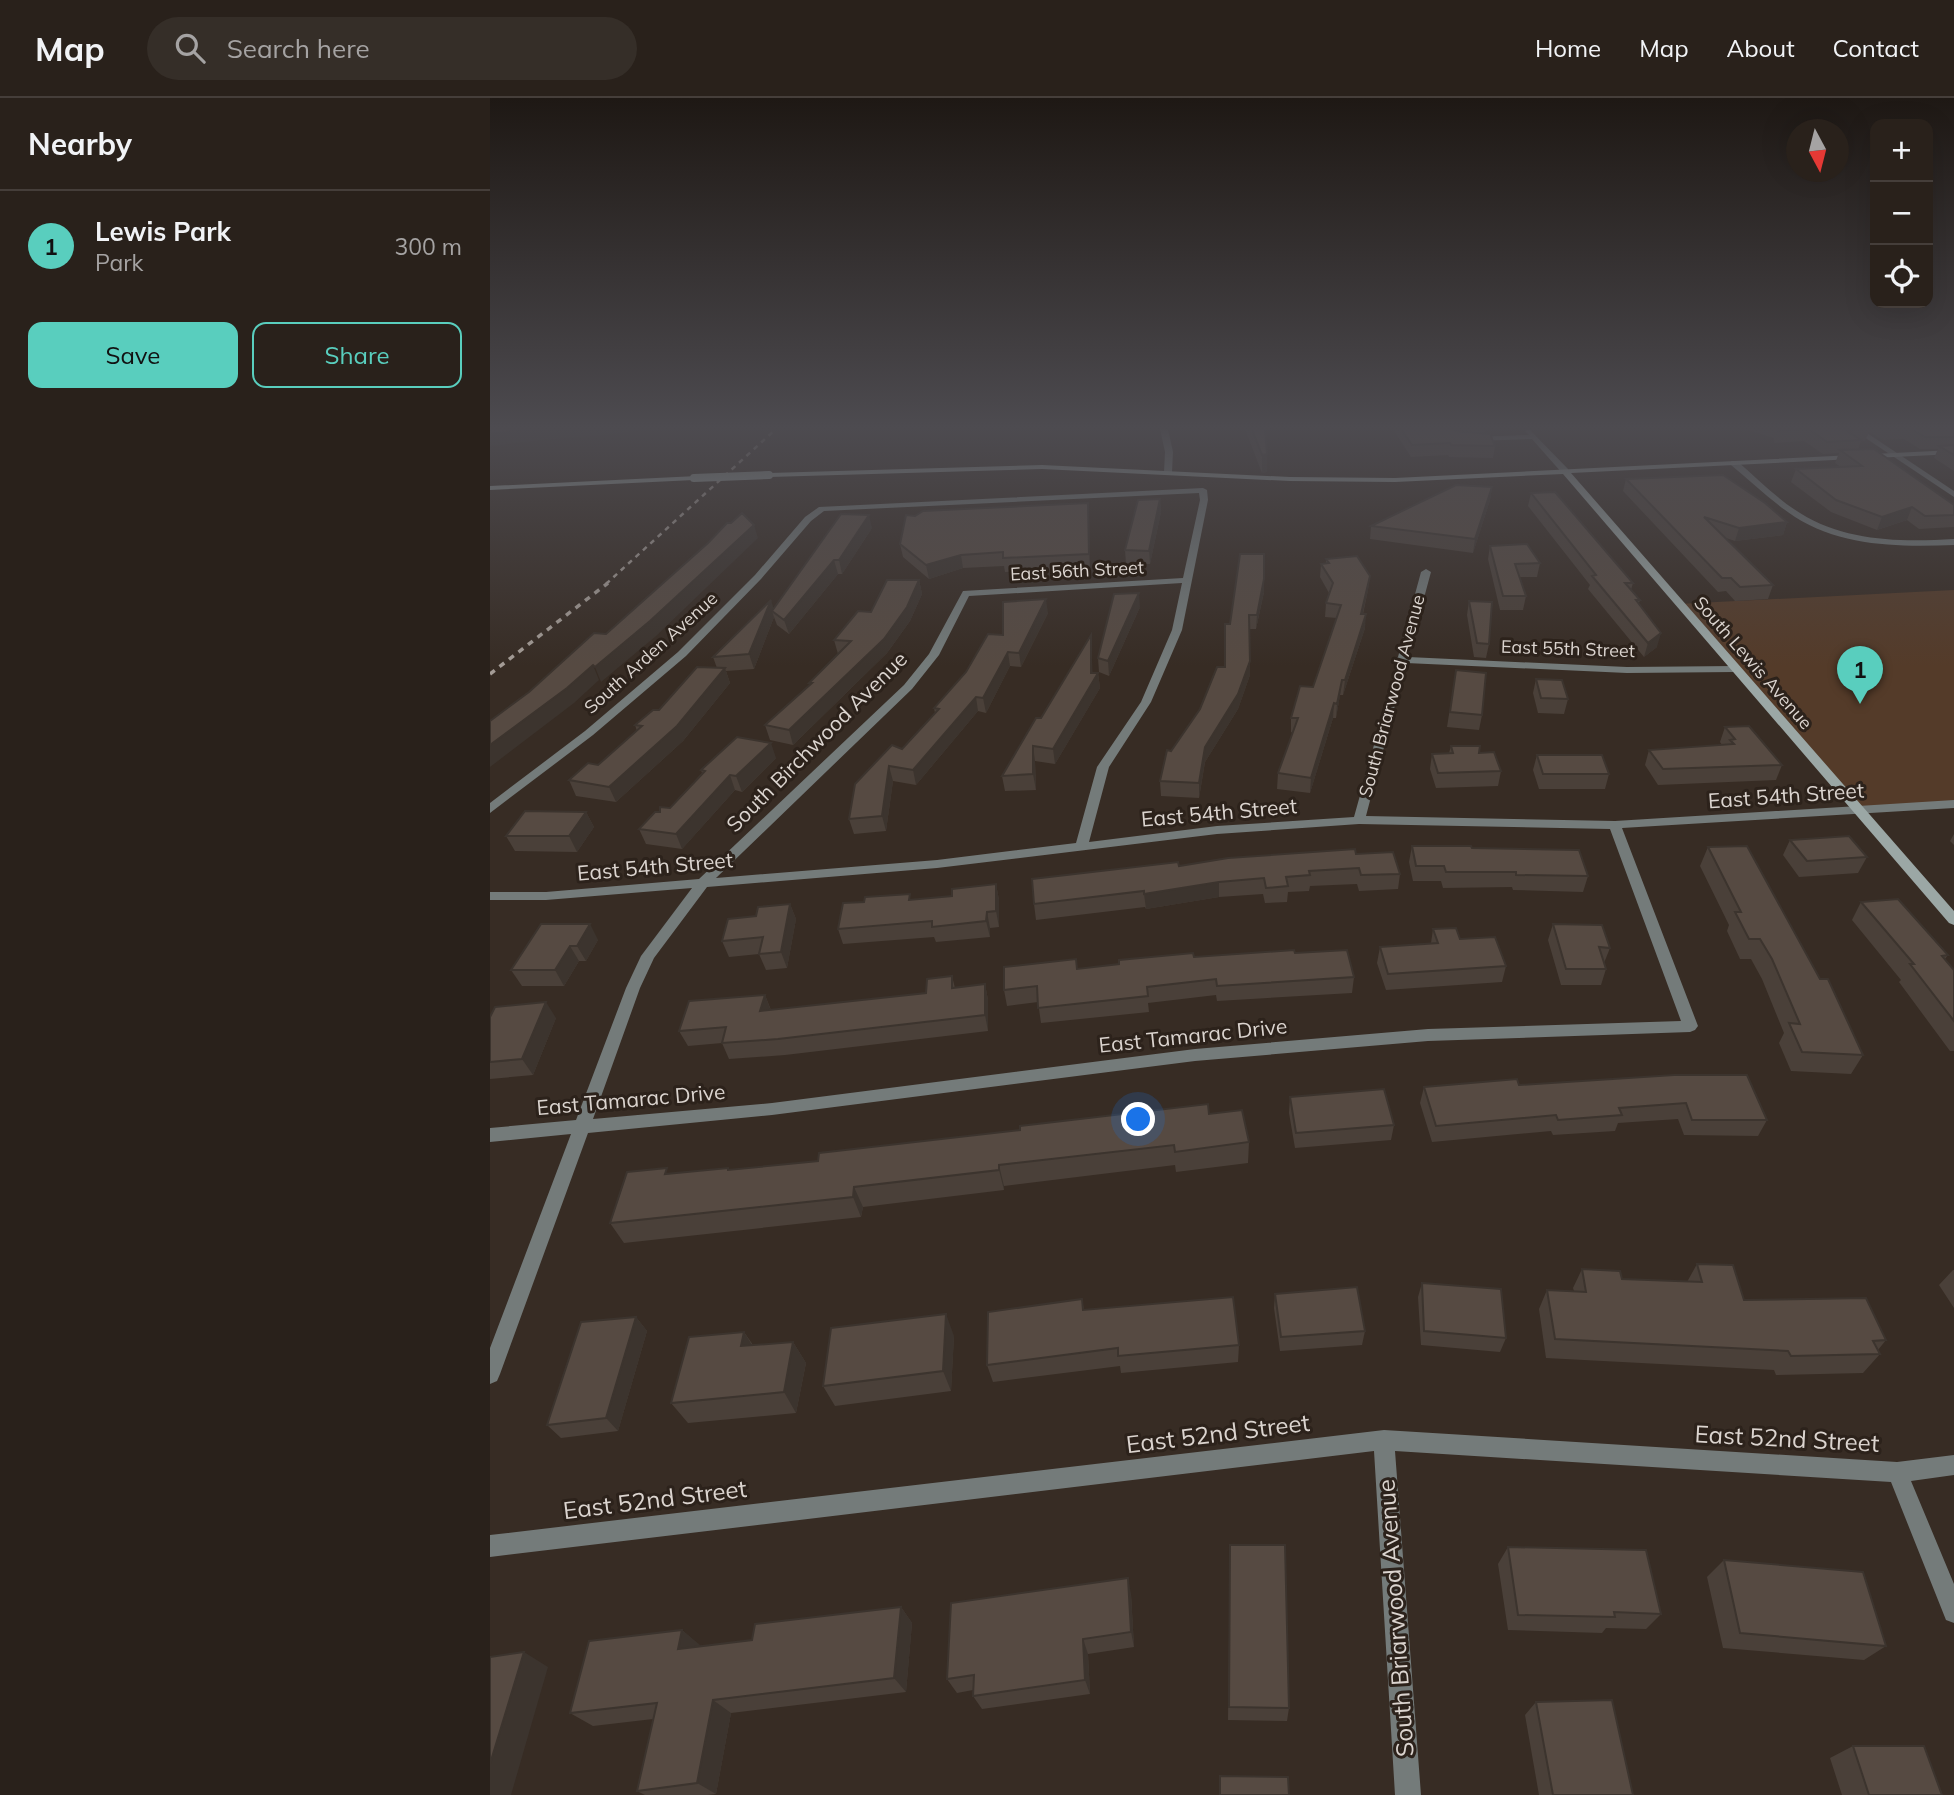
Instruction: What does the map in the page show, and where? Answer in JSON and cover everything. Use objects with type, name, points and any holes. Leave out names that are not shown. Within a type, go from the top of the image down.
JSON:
[{"type":"main road","name":"South Lewis Avenue","points":[[1597,508],[1954,920]]},
{"type":"street","name":"South Arden Avenue","points":[[490,809],[589,733],[682,654],[758,577],[808,519],[822,509],[838,508]]},
{"type":"street","name":"South Arden Avenue","points":[[1189,580],[1202,508]]},
{"type":"street","points":[[1790,508],[1825,528],[1864,540],[1896,544],[1954,542]]},
{"type":"street","name":"South Briarwood Avenue","points":[[1359,820],[1400,660],[1426,572]]},
{"type":"street","points":[[1082,846],[1103,767],[1146,702],[1161,670],[1177,631],[1189,580]]},
{"type":"street","name":"East 56th Street","points":[[966,593],[1189,580]]},
{"type":"street","name":"South Birchwood Avenue","points":[[490,1374],[633,988],[648,956],[704,882],[908,687],[934,655],[966,593]]},
{"type":"street","name":"East 55th Street","points":[[1400,660],[1627,670],[1735,669]]},
{"type":"street","name":"East 54th Street","points":[[490,896],[546,896],[937,864],[1217,830],[1359,820],[1615,825],[1954,804]]},
{"type":"street","name":"East Tamarac Drive","points":[[490,1135],[772,1109],[1222,1053],[1428,1035],[1690,1026],[1615,825]]},
{"type":"street","name":"South Briarwood Avenue","points":[[1384,1440],[1408,1795]]},
{"type":"street","name":"East 52nd Street","points":[[490,1546],[1384,1440],[1897,1472],[1954,1465]]},
{"type":"street","points":[[1897,1472],[1954,1612]]},
{"type":"shaded area","points":[[1954,590],[1954,804],[1858,810],[1678,604]]},
{"type":"building","points":[[1088,508],[1089,554],[1003,558],[1003,552],[961,555],[926,565],[900,544],[906,515],[915,516],[923,511]]},
{"type":"building","points":[[1136,508],[1158,508],[1149,551],[1125,550]]},
{"type":"building","points":[[1408,508],[1485,508],[1475,539],[1371,526]]},
{"type":"building","points":[[1543,508],[1569,508],[1633,583],[1625,583],[1640,600],[1636,600],[1661,633],[1648,643],[1592,576],[1596,575]]},
{"type":"building","points":[[1654,508],[1771,508],[1787,522],[1739,528],[1704,517],[1773,585],[1740,587],[1731,578],[1722,578]]},
{"type":"building","points":[[1858,508],[1908,508],[1882,517]]},
{"type":"building","points":[[1914,508],[1954,508],[1954,515],[1925,516]]},
{"type":"building","points":[[742,513],[754,525],[650,621],[595,667],[593,665],[567,688],[490,745],[490,721],[529,692],[594,633],[606,634],[727,523],[731,523]]},
{"type":"building","points":[[841,514],[869,515],[839,560],[834,560],[784,620],[772,611]]},
{"type":"building","points":[[1527,544],[1540,563],[1515,564],[1526,596],[1503,596],[1490,546]]},
{"type":"building","points":[[1240,554],[1264,554],[1264,579],[1257,615],[1249,615],[1250,661],[1238,694],[1205,747],[1199,783],[1160,781],[1167,750],[1171,751],[1200,709],[1217,667],[1225,667],[1225,624],[1230,624]]},
{"type":"building","points":[[1357,556],[1370,576],[1361,614],[1366,614],[1311,778],[1278,773],[1298,718],[1291,718],[1300,686],[1313,687],[1341,605],[1326,603],[1333,583],[1321,564],[1329,563],[1326,559]]},
{"type":"building","points":[[887,580],[919,580],[907,607],[884,639],[789,730],[765,725],[812,683],[809,683],[851,641],[834,640],[858,611],[871,612]]},
{"type":"building","points":[[1139,593],[1108,661],[1098,658],[1114,594]]},
{"type":"building","points":[[1046,599],[1019,653],[1008,652],[983,698],[976,697],[913,770],[889,766],[882,816],[849,819],[855,784],[892,745],[902,749],[939,709],[934,708],[966,672],[988,634],[1003,635],[1003,602]]},
{"type":"building","points":[[771,600],[749,654],[713,657]]},
{"type":"building","points":[[1469,601],[1492,602],[1489,644],[1477,643]]},
{"type":"building","points":[[1091,635],[1091,673],[1098,673],[1053,749],[1033,746],[1033,774],[1002,776],[1036,718],[1041,718]]},
{"type":"building","points":[[697,667],[725,668],[677,726],[609,787],[569,780],[588,763],[598,765],[642,726],[635,725],[653,710],[659,710]]},
{"type":"building","points":[[1456,670],[1486,673],[1482,715],[1450,712]]},
{"type":"building","points":[[1536,679],[1562,680],[1568,699],[1541,698]]},
{"type":"building","points":[[1749,726],[1782,765],[1663,769],[1649,750],[1734,744],[1730,740],[1735,739],[1725,727]]},
{"type":"building","points":[[737,737],[771,743],[736,776],[730,775],[676,834],[639,829],[655,812],[660,812],[660,807],[670,808],[705,771],[701,770]]},
{"type":"building","points":[[1451,746],[1480,746],[1479,753],[1494,752],[1501,771],[1438,773],[1432,754],[1453,753]]},
{"type":"building","points":[[1537,755],[1602,755],[1609,774],[1543,774]]},
{"type":"building","points":[[525,811],[586,812],[569,836],[506,836]]},
{"type":"building","points":[[1849,836],[1867,857],[1807,861],[1790,840]]},
{"type":"building","points":[[1412,846],[1579,850],[1588,876],[1446,872],[1444,866],[1416,866]]},
{"type":"building","points":[[1747,846],[1820,979],[1828,979],[1863,1055],[1802,1052],[1789,1023],[1800,1024],[1772,959],[1760,939],[1749,939],[1735,912],[1741,912],[1708,847]]},
{"type":"building","points":[[1355,849],[1356,854],[1393,852],[1400,874],[1361,875],[1359,868],[1309,871],[1310,875],[1286,877],[1288,886],[1266,888],[1264,878],[1144,894],[1144,891],[1034,904],[1032,879],[1178,862],[1179,866],[1228,858]]},
{"type":"building","points":[[996,884],[996,911],[987,912],[986,921],[932,927],[932,921],[838,929],[843,903],[864,902],[865,897],[910,894],[909,900],[952,896],[952,889]]},
{"type":"building","points":[[1898,899],[1948,955],[1942,956],[1954,970],[1954,1021],[1910,964],[1914,964],[1861,902]]},
{"type":"building","points":[[790,904],[781,952],[759,954],[763,937],[722,941],[728,919],[756,916],[758,907]]},
{"type":"building","points":[[541,924],[590,924],[577,946],[570,946],[555,970],[511,970]]},
{"type":"building","points":[[1553,924],[1602,925],[1610,948],[1599,947],[1606,969],[1566,969]]},
{"type":"building","points":[[1456,928],[1460,939],[1495,937],[1506,966],[1388,974],[1380,947],[1438,943],[1433,929]]},
{"type":"building","points":[[1294,950],[1295,953],[1347,950],[1354,977],[1217,986],[1216,979],[1147,987],[1148,996],[1038,1008],[1037,986],[1004,990],[1004,967],[1076,959],[1077,969],[1119,964],[1119,960],[1193,953],[1194,957]]},
{"type":"building","points":[[952,976],[952,988],[985,984],[985,1015],[722,1043],[726,1027],[679,1031],[689,1001],[765,995],[760,1011],[926,993],[927,979]]},
{"type":"building","points":[[546,1002],[522,1059],[490,1062],[490,1017],[495,1007]]},
{"type":"building","points":[[1674,1075],[1747,1075],[1767,1120],[1692,1120],[1686,1103],[1619,1108],[1622,1115],[1558,1120],[1556,1115],[1436,1126],[1424,1087],[1517,1079],[1519,1085]]},
{"type":"building","points":[[1384,1089],[1394,1125],[1296,1133],[1290,1097]]},
{"type":"building","points":[[1208,1104],[1209,1114],[1242,1110],[1249,1142],[1175,1152],[1174,1145],[999,1165],[999,1170],[854,1187],[853,1197],[610,1223],[627,1172],[667,1168],[665,1174],[818,1161],[819,1153],[1020,1130],[1020,1126]]},
{"type":"building","points":[[1697,1264],[1733,1265],[1744,1300],[1866,1298],[1886,1340],[1873,1341],[1880,1354],[1791,1356],[1788,1351],[1555,1339],[1547,1290],[1586,1292],[1582,1269],[1620,1271],[1622,1279],[1702,1282]]},
{"type":"building","points":[[1422,1283],[1501,1289],[1506,1338],[1424,1331]]},
{"type":"building","points":[[1357,1287],[1365,1331],[1281,1337],[1275,1294]]},
{"type":"building","points":[[1233,1297],[1239,1345],[1118,1356],[1118,1348],[987,1365],[988,1312],[1082,1299],[1083,1310]]},
{"type":"building","points":[[946,1314],[943,1371],[823,1386],[831,1328]]},
{"type":"building","points":[[636,1317],[606,1418],[547,1425],[581,1322]]},
{"type":"building","points":[[744,1332],[741,1346],[793,1342],[784,1392],[671,1403],[689,1337]]},
{"type":"building","points":[[1230,1545],[1285,1545],[1289,1708],[1229,1707]]},
{"type":"building","points":[[1508,1547],[1646,1550],[1661,1614],[1614,1612],[1615,1617],[1518,1615]]},
{"type":"building","points":[[1724,1560],[1863,1572],[1886,1646],[1740,1633]]},
{"type":"building","points":[[1128,1578],[1131,1632],[1083,1639],[1085,1680],[973,1696],[974,1675],[947,1679],[951,1603]]},
{"type":"building","points":[[901,1607],[894,1678],[713,1700],[697,1783],[637,1791],[657,1703],[570,1713],[589,1641],[682,1630],[678,1649],[752,1640],[755,1624]]},
{"type":"building","points":[[524,1652],[490,1764],[490,1657]]},
{"type":"building","points":[[1612,1700],[1633,1795],[1553,1795],[1536,1702]]},
{"type":"building","points":[[1853,1746],[1924,1746],[1942,1795],[1869,1795]]},
{"type":"building","points":[[1220,1776],[1288,1777],[1289,1795],[1220,1795]]},
{"type":"railway","points":[[606,584],[689,508]]},
{"type":"railway","points":[[490,674],[608,583]]},
{"type":"place","name":"Lewis Park","points":[[1860,704]]}]
